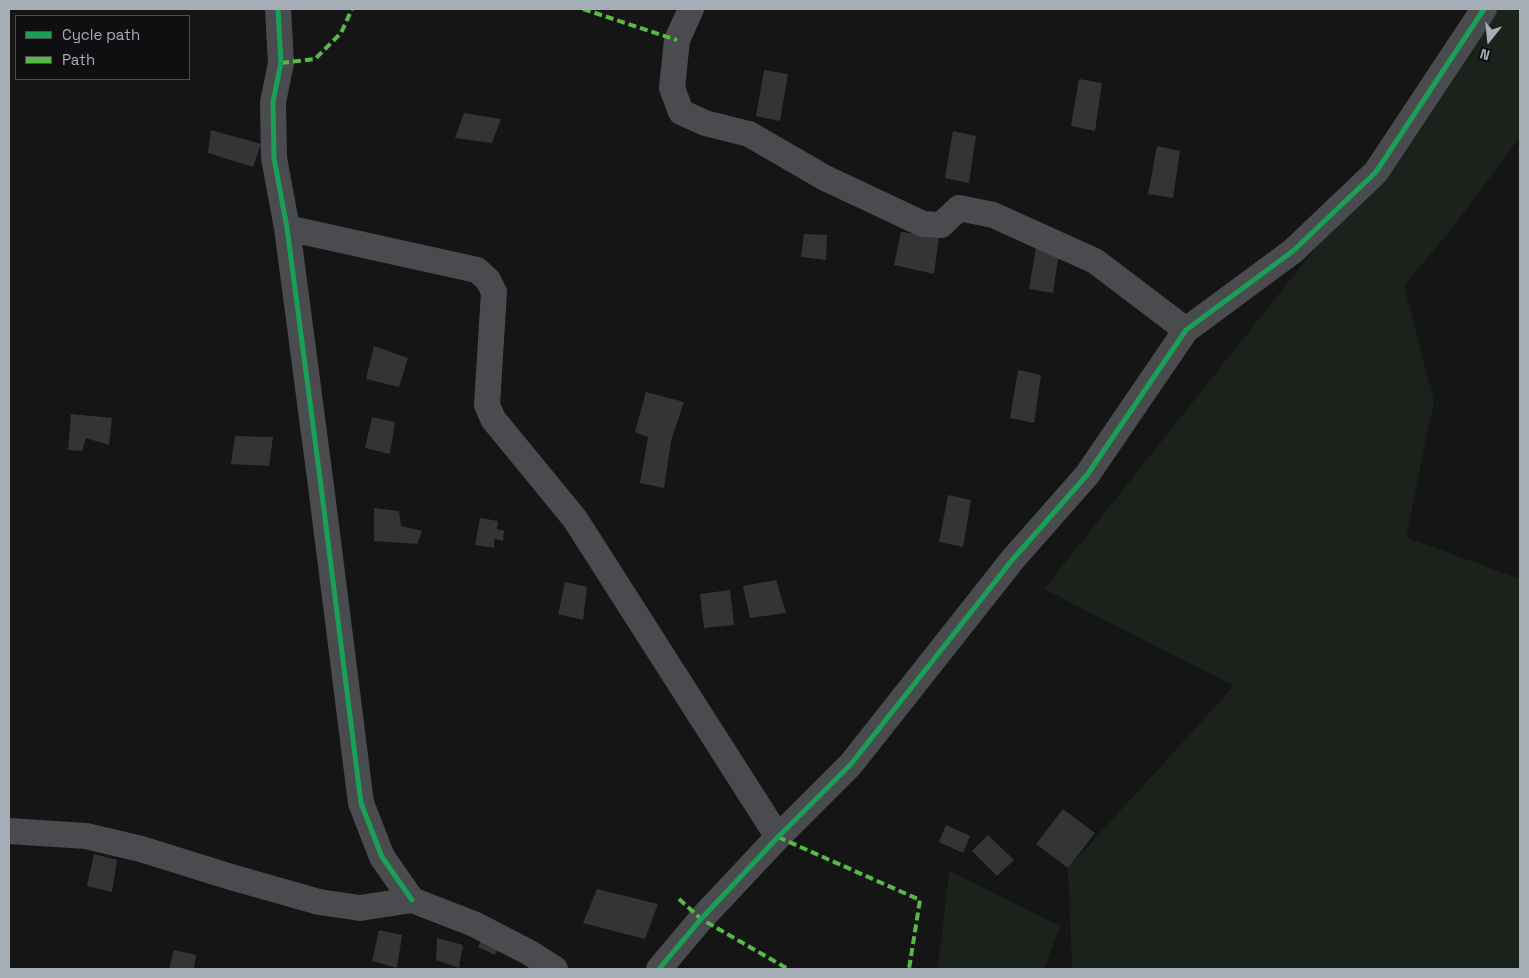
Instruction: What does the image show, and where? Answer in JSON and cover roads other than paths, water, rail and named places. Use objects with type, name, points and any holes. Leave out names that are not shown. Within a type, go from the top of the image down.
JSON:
[{"type":"street","points":[[278,9],[281,63],[272,102],[274,158],[286,228],[321,486],[361,803],[382,857],[412,900]]},
{"type":"street","points":[[691,9],[677,40],[672,88],[682,112],[705,123],[748,134],[825,178],[923,224],[941,225],[959,208],[993,215],[1095,261],[1186,330]]},
{"type":"street","points":[[659,969],[701,918],[851,764],[1013,559],[1087,476],[1186,330],[1293,251],[1376,172],[1484,9]]},
{"type":"street","points":[[286,228],[477,270],[488,280],[494,292],[490,376],[487,391],[487,405],[493,419],[574,520],[778,837]]},
{"type":"street","points":[[9,831],[86,836],[141,849],[319,902],[360,908],[412,900],[474,924],[530,953],[555,969]]}]
